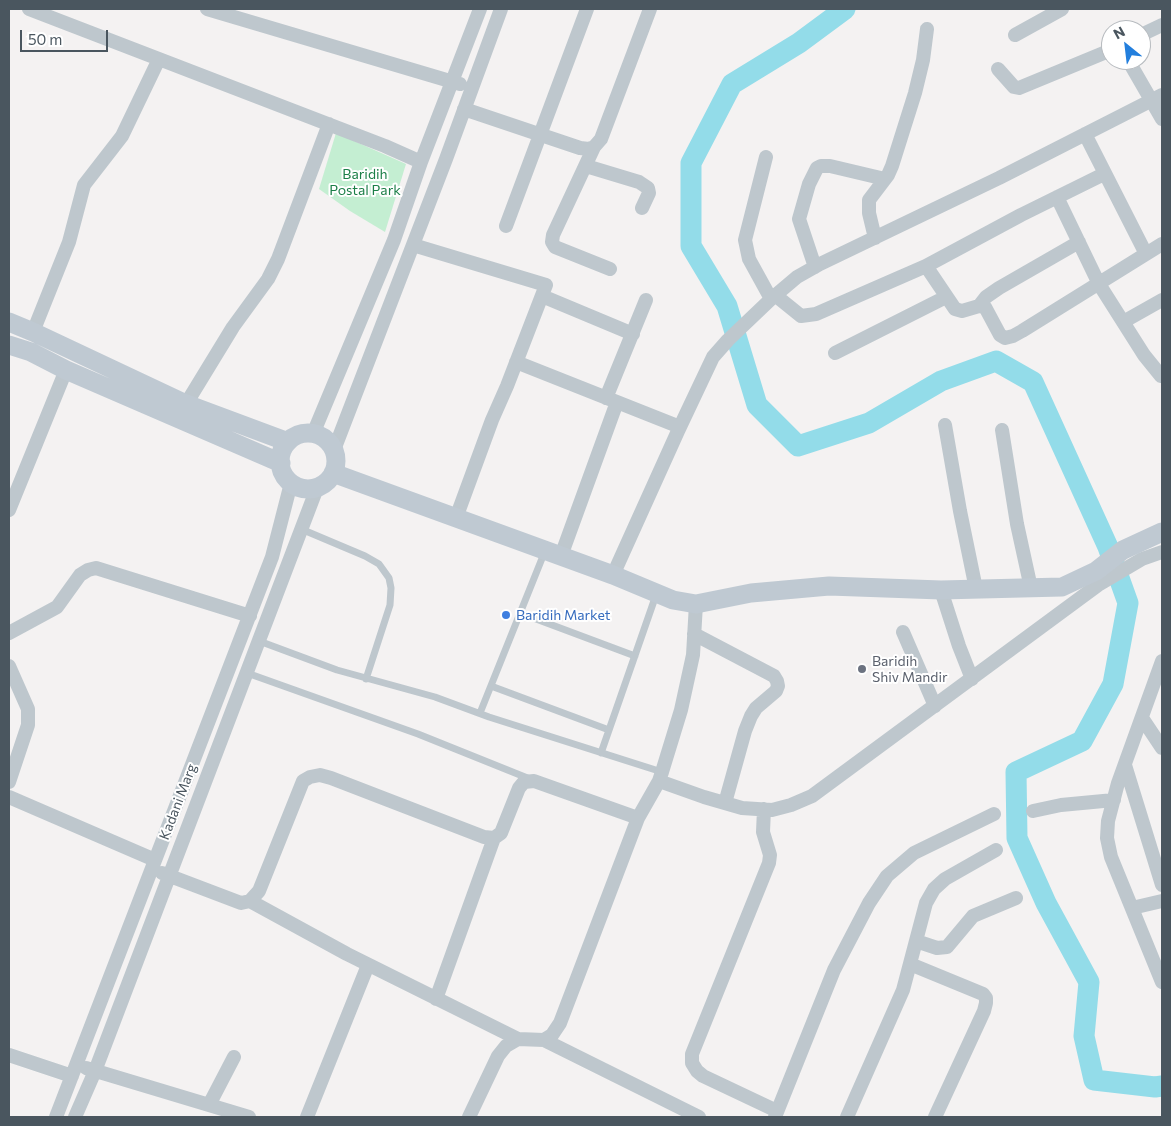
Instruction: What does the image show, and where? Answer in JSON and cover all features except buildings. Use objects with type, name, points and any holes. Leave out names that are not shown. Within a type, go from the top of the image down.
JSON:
[{"type":"street","points":[[29,9],[329,124],[421,162]]},
{"type":"street","points":[[207,9],[472,88]]},
{"type":"street","points":[[313,434],[394,240],[421,162],[480,9]]},
{"type":"street","points":[[334,450],[501,9]]},
{"type":"street","points":[[506,226],[587,9]]},
{"type":"street","points":[[610,269],[555,247],[552,242],[553,236],[594,147],[601,139],[650,9]]},
{"type":"street","points":[[1015,35],[1062,9]]},
{"type":"street","points":[[875,238],[868,206],[892,166],[915,93],[923,60],[927,29]]},
{"type":"street","points":[[998,69],[1014,87],[1019,88],[1101,54]]},
{"type":"street","points":[[33,332],[69,242],[84,185],[122,136],[159,59]]},
{"type":"street","points":[[1136,70],[1157,98],[1162,119]]},
{"type":"street","points":[[613,576],[713,357],[773,297],[797,277],[814,267],[999,178],[1157,98]]},
{"type":"street","points":[[464,109],[580,148],[589,149],[594,147]]},
{"type":"street","points":[[186,404],[233,327],[268,279],[278,259],[329,124]]},
{"type":"street","points":[[1085,134],[1146,254]]},
{"type":"street","points":[[766,157],[745,240],[749,258],[773,297],[797,314],[807,316],[926,266],[1104,174]]},
{"type":"street","points":[[586,166],[638,182],[648,188],[649,192],[642,208]]},
{"type":"street","points":[[814,267],[799,219],[809,184],[818,168],[830,166],[885,179]]},
{"type":"street","points":[[1057,197],[1099,284],[1144,356],[1161,376]]},
{"type":"street","points":[[979,306],[986,297],[998,288],[1079,242]]},
{"type":"street","points":[[926,266],[955,309],[962,311],[979,306],[984,307],[1000,335],[1005,338],[1012,336],[1099,284],[1162,244]]},
{"type":"street","points":[[413,245],[546,285],[492,420],[456,518]]},
{"type":"street","points":[[542,296],[633,334]]},
{"type":"street","points":[[835,353],[946,297]]},
{"type":"street","points":[[553,554],[612,400],[646,300]]},
{"type":"street","points":[[1123,322],[1162,300]]},
{"type":"street","points":[[9,322],[186,404],[288,442]]},
{"type":"street","points":[[9,344],[281,463]]},
{"type":"street","points":[[516,362],[680,427]]},
{"type":"street","points":[[9,510],[66,370]]},
{"type":"street","points":[[946,425],[960,511],[976,589]]},
{"type":"street","points":[[1002,430],[1017,524],[1032,588]]},
{"type":"street","points":[[304,434],[313,434],[329,442],[334,450],[336,459],[333,473],[325,483],[317,488],[308,489],[291,483],[285,476],[281,463],[283,450],[288,442],[295,436],[304,434]]},
{"type":"street","points":[[333,473],[673,600],[696,604],[759,592],[829,586],[941,590],[1062,588],[1097,578],[1142,558],[1162,552]]},
{"type":"street","name":"Kadani Marg","points":[[56,1117],[272,557],[291,483]]},
{"type":"street","name":"Kadani Marg","points":[[75,1117],[170,876],[317,488]]},
{"type":"street","points":[[660,777],[704,798],[742,808],[772,810],[790,806],[812,796],[972,679],[1097,578],[1123,550],[1162,532]]},
{"type":"street","points":[[9,633],[56,607],[64,599],[80,575],[96,568],[250,616]]},
{"type":"street","points":[[941,590],[972,679]]},
{"type":"street","points":[[544,1040],[552,1035],[560,1023],[638,818],[660,777],[681,710],[693,655],[696,604]]},
{"type":"street","points":[[903,632],[934,706]]},
{"type":"street","points":[[694,634],[774,676],[778,686],[776,691],[756,708],[751,716],[745,730],[725,803]]},
{"type":"street","points":[[1162,661],[1114,800],[1108,821],[1107,838],[1111,856],[1162,982]]},
{"type":"street","points":[[9,666],[28,709],[28,725],[9,782]]},
{"type":"street","points":[[1142,718],[1162,748]]},
{"type":"street","points":[[1125,765],[1162,884]]},
{"type":"street","points":[[9,798],[154,865],[170,876],[241,903],[250,901],[259,891],[303,781],[310,777],[320,775],[331,778],[484,837],[494,838]]},
{"type":"street","points":[[436,998],[494,838],[501,833],[519,788],[524,782],[534,781],[638,818]]},
{"type":"street","points":[[1033,811],[1061,805],[1114,800]]},
{"type":"street","points":[[764,809],[764,832],[770,855],[769,863],[692,1054],[692,1063],[696,1071],[703,1076],[776,1114],[834,970],[869,903],[887,876],[914,853],[933,842],[994,814]]},
{"type":"street","points":[[846,1117],[903,990],[926,903],[934,889],[945,878],[996,850]]},
{"type":"street","points":[[916,941],[937,948],[948,947],[973,916],[1016,898]]},
{"type":"street","points":[[250,901],[368,964],[518,1039],[544,1040],[699,1117]]},
{"type":"street","points":[[1132,908],[1162,902]]},
{"type":"street","points":[[307,1117],[368,964]]},
{"type":"street","points":[[910,964],[983,994],[986,998],[984,1011],[935,1117]]},
{"type":"street","points":[[469,1117],[498,1056],[506,1046],[518,1039]]},
{"type":"street","points":[[9,1054],[74,1071],[95,1070],[249,1117]]},
{"type":"street","points":[[209,1105],[234,1056]]},
{"type":"lane","points":[[301,529],[365,556],[379,564],[389,578],[391,588],[390,605],[366,679]]},
{"type":"lane","points":[[480,713],[520,613],[553,554]]},
{"type":"lane","points":[[601,753],[657,594]]},
{"type":"lane","points":[[520,613],[635,656]]},
{"type":"lane","points":[[259,641],[337,670],[435,697],[601,753],[660,777]]},
{"type":"lane","points":[[246,674],[418,734],[534,781]]},
{"type":"lane","points":[[491,686],[609,730]]},
{"type":"green space","name":"Baridih Postal Park","points":[[336,133],[406,164],[385,232],[350,211],[319,189]]},
{"type":"waterway","points":[[845,9],[799,43],[732,84],[691,163],[691,246],[727,306],[757,405],[798,446],[869,423],[941,381],[996,361],[1033,382],[1108,547],[1128,603],[1113,684],[1082,741],[1016,772],[1017,838],[1046,903],[1089,982],[1084,1036],[1094,1080],[1155,1087],[1162,1086]]},
{"type":"place","name":"Baridih Market","points":[[506,615]]},
{"type":"place","name":"Baridih Shiv Mandir","points":[[862,669]]}]
